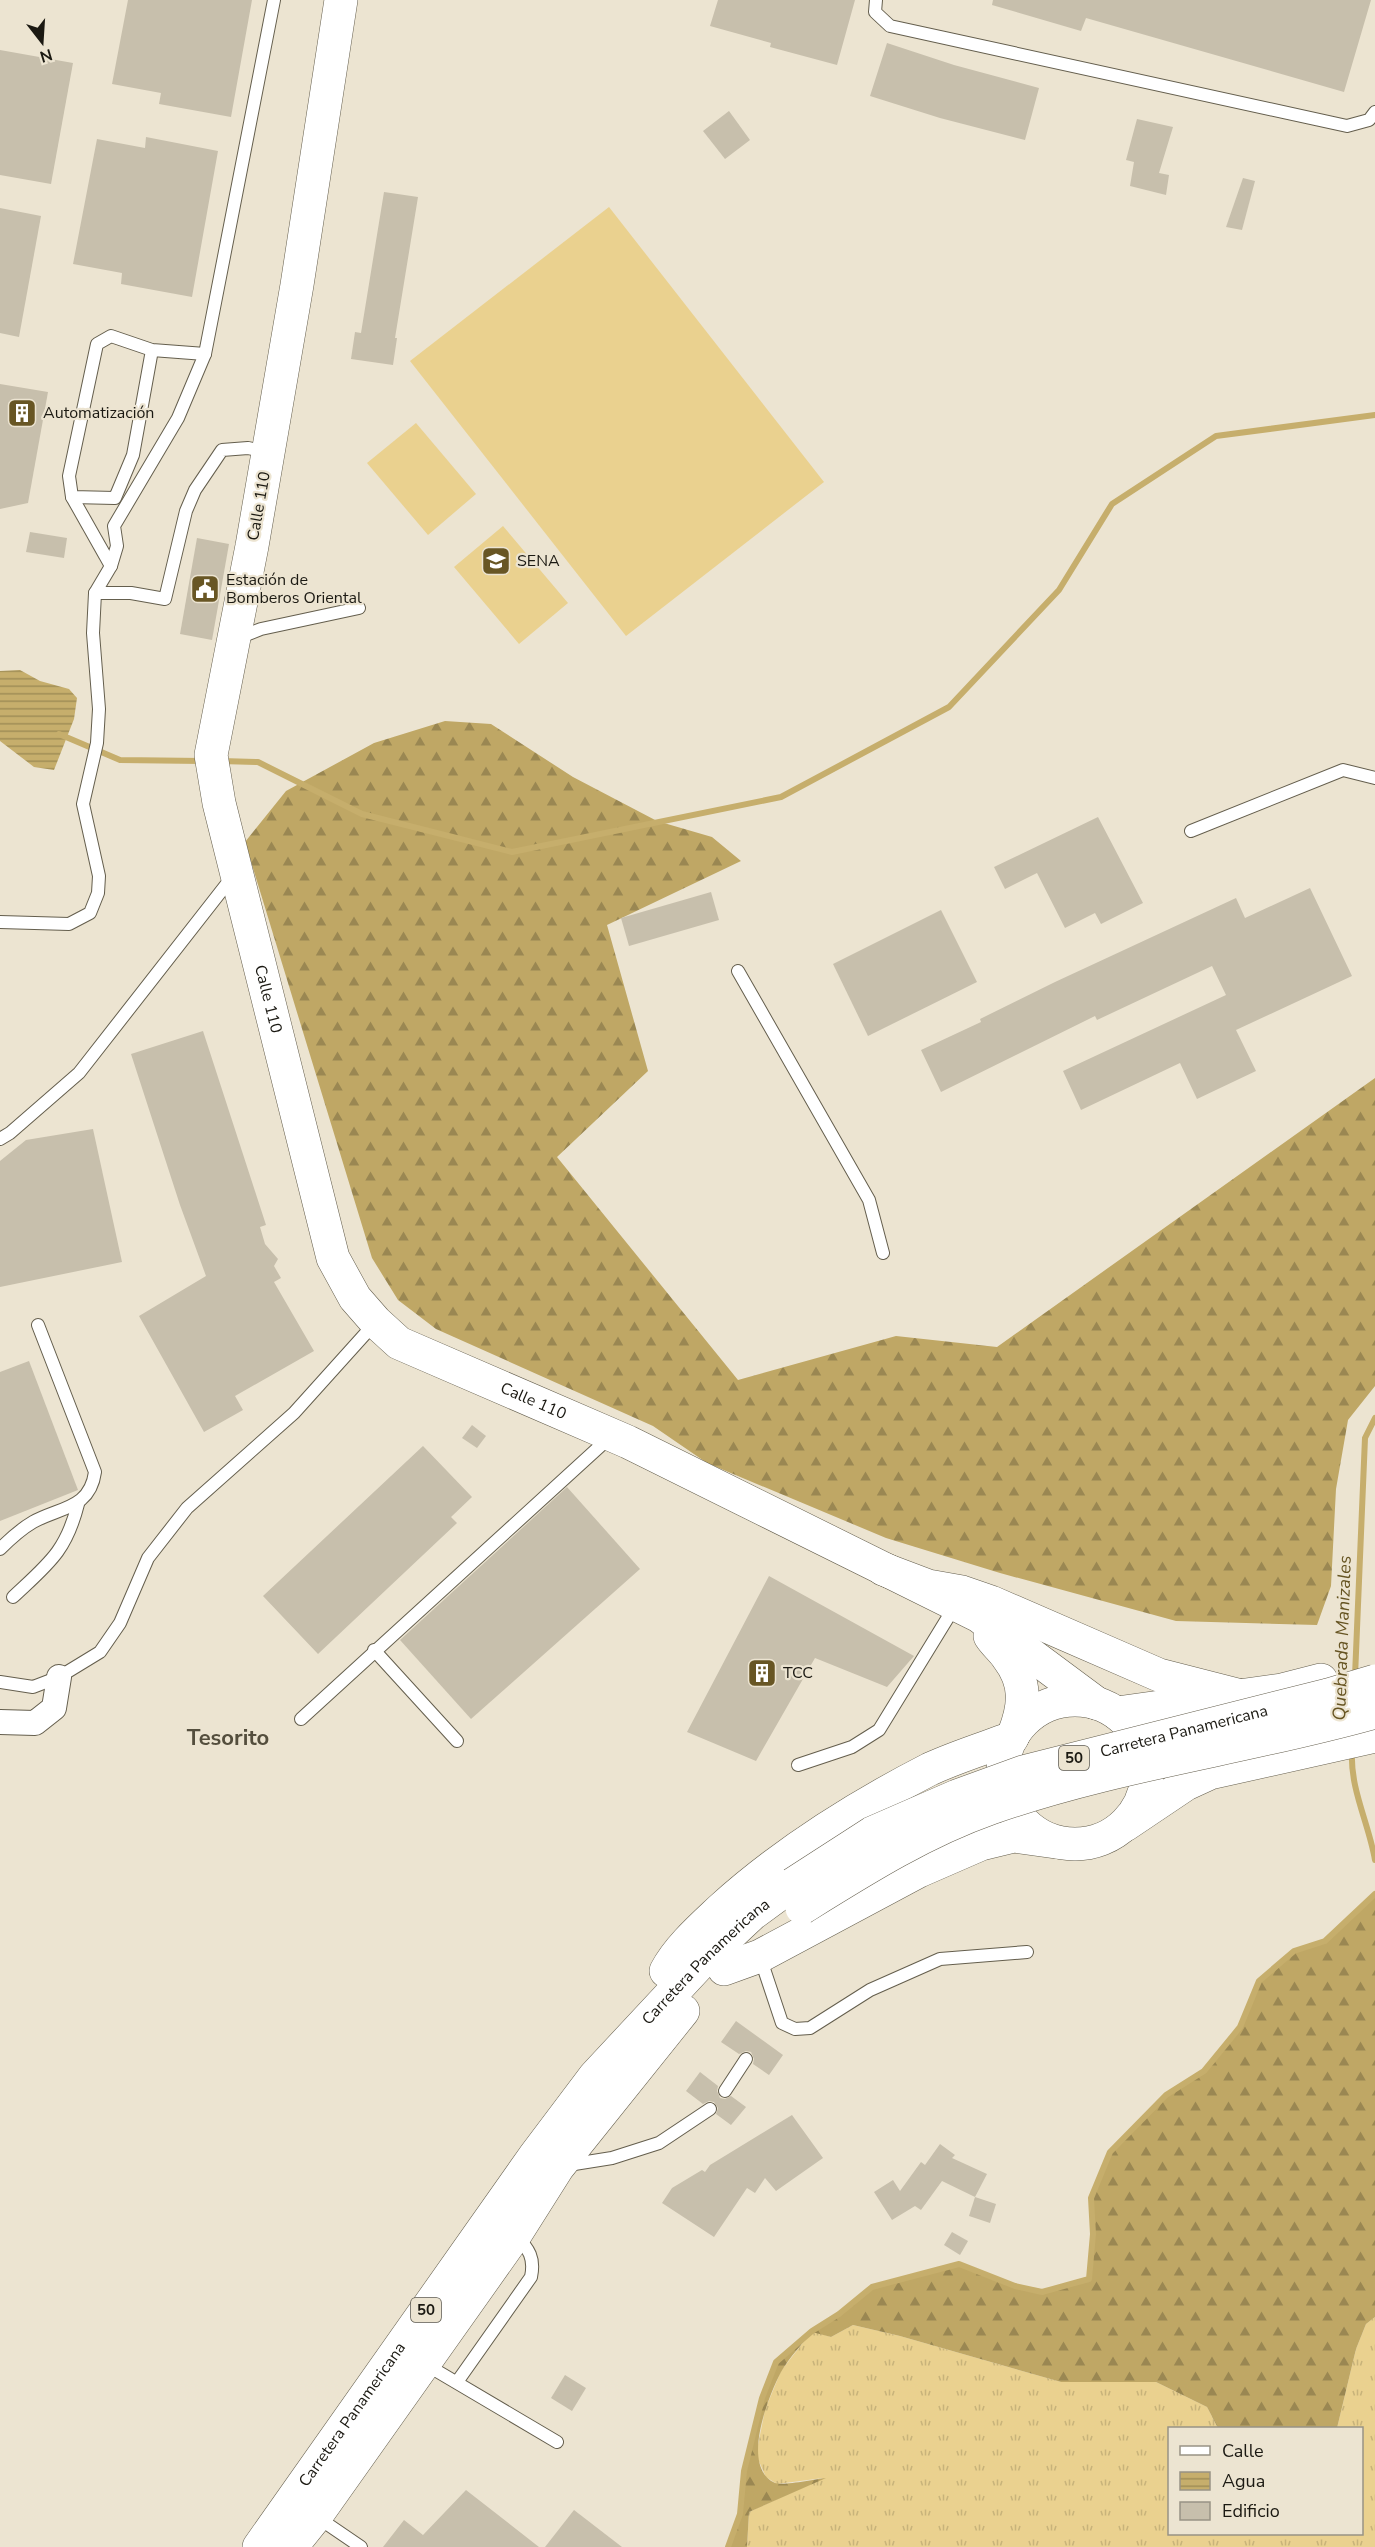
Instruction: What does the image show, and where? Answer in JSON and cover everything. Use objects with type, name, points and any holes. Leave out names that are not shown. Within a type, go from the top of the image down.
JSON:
[{"type":"main road","name":"Calle 110","points":[[341,0],[268,452],[212,755],[219,803],[333,1258],[356,1298],[376,1322],[399,1342],[612,1435],[967,1610],[1106,1708]]},
{"type":"main road","points":[[884,1569],[928,1586],[962,1592],[991,1602],[1159,1675],[1241,1696]]},
{"type":"main road","points":[[967,1610],[1014,1667],[1022,1684],[1024,1698],[1022,1715],[1005,1755],[1003,1773],[1005,1792],[1012,1809],[1024,1823],[1038,1835],[1056,1842]]},
{"type":"main road","points":[[638,2029],[671,1962],[708,1921],[737,1894],[813,1837],[855,1811],[931,1769],[1013,1736],[1030,1717],[1050,1705],[1073,1700],[1106,1708],[1241,1696],[1282,1690],[1375,1665]]},
{"type":"main road","name":"Carretera Panamericana","points":[[291,2547],[316,2516],[515,2235],[558,2167],[653,2047],[693,2000],[765,1931],[797,1896],[872,1833],[957,1796],[1023,1772],[1329,1695],[1375,1680]]},
{"type":"main road","points":[[1106,1708],[1133,1727],[1144,1746],[1148,1767],[1146,1789],[1138,1809],[1125,1825]]},
{"type":"main road","name":"Carretera Panamericana","points":[[259,2547],[534,2157],[595,2076],[705,1958],[752,1914],[887,1856],[932,1832],[989,1809],[1111,1772],[1300,1732],[1375,1712]]},
{"type":"main road","points":[[724,1969],[760,1956],[919,1870],[981,1844],[1014,1836],[1074,1845],[1092,1843],[1110,1836],[1186,1784],[1210,1773],[1375,1736]]},
{"type":"street","points":[[0,1722],[35,1723],[54,1708],[59,1677]]},
{"type":"lane","points":[[114,526],[178,418],[205,354],[274,0]]},
{"type":"lane","points":[[876,0],[875,12],[890,26],[1347,126],[1369,120],[1375,112]]},
{"type":"lane","points":[[111,566],[72,497],[69,476],[97,344],[111,336],[152,350],[205,354]]},
{"type":"lane","points":[[0,922],[69,924],[90,913],[98,893],[99,876],[83,804],[97,743],[99,709],[93,633],[96,593],[111,566],[117,546],[114,526],[115,498],[133,455],[152,350]]},
{"type":"lane","points":[[96,593],[131,593],[165,599],[186,511],[195,490],[222,450],[248,448],[268,452]]},
{"type":"lane","points":[[72,497],[115,498]]},
{"type":"lane","points":[[234,640],[261,628],[359,608]]},
{"type":"lane","points":[[1191,831],[1343,770],[1375,778]]},
{"type":"lane","points":[[0,1139],[80,1073],[236,873]]},
{"type":"lane","points":[[738,971],[868,1200],[883,1253]]},
{"type":"lane","points":[[0,1682],[33,1687],[59,1677],[100,1652],[120,1623],[148,1558],[187,1508],[294,1413],[376,1322]]},
{"type":"lane","points":[[13,1597],[57,1556],[72,1525],[78,1504],[93,1485],[95,1472],[38,1325]]},
{"type":"lane","points":[[302,1719],[374,1650],[612,1435]]},
{"type":"lane","points":[[0,1549],[33,1522],[78,1504]]},
{"type":"lane","points":[[798,1766],[852,1747],[879,1730],[967,1610]]},
{"type":"lane","points":[[374,1650],[457,1741]]},
{"type":"lane","points":[[760,1956],[782,2023],[795,2029],[810,2028],[870,1989],[940,1959],[1027,1952]]},
{"type":"lane","points":[[724,2091],[746,2059]]},
{"type":"lane","points":[[558,2167],[612,2158],[659,2143],[710,2109]]},
{"type":"lane","points":[[457,2382],[531,2277],[534,2263],[529,2249],[515,2235]]},
{"type":"lane","points":[[424,2364],[557,2442]]},
{"type":"lane","points":[[316,2516],[361,2547]]},
{"type":"green space","points":[[609,207],[824,482],[626,636],[410,361]]},
{"type":"green space","points":[[416,423],[476,494],[428,535],[367,463]]},
{"type":"green space","points":[[503,526],[568,603],[519,644],[454,567]]},
{"type":"green space","points":[[445,721],[491,724],[573,777],[657,821],[712,837],[741,861],[607,925],[648,1071],[557,1157],[738,1380],[896,1336],[997,1347],[1375,1078],[1375,1386],[1348,1420],[1336,1489],[1331,1586],[1317,1625],[1176,1621],[1000,1573],[886,1538],[707,1463],[653,1426],[436,1329],[398,1300],[372,1258],[245,842],[286,791],[374,743]]},
{"type":"green space","points":[[1375,1894],[1375,2317],[1366,2324],[1356,2349],[1337,2427],[1217,2427],[1207,2407],[1156,2382],[1061,2382],[900,2336],[853,2325],[831,2337],[812,2332],[784,2367],[776,2383],[760,2431],[759,2462],[765,2475],[779,2484],[826,2478],[749,2512],[747,2547],[728,2547],[740,2514],[744,2471],[762,2398],[776,2362],[812,2331],[839,2314],[872,2287],[959,2264],[1015,2286],[1042,2292],[1089,2279],[1093,2234],[1091,2198],[1110,2152],[1166,2095],[1204,2071],[1240,2027],[1259,1981],[1294,1951],[1325,1941]]},
{"type":"green space","points":[[1375,2317],[1375,2547],[747,2547],[749,2512],[823,2478],[777,2484],[766,2477],[756,2455],[765,2410],[781,2371],[812,2331],[831,2337],[853,2325],[900,2336],[1061,2382],[1156,2382],[1207,2407],[1217,2427],[1168,2427],[1168,2535],[1363,2535],[1363,2427],[1337,2427],[1356,2349],[1366,2324]]},
{"type":"water","points":[[20,670],[40,681],[69,689],[77,698],[74,719],[54,770],[34,767],[0,741],[0,671]]},
{"type":"building","points":[[128,0],[252,0],[231,117],[159,104],[161,93],[112,84]]},
{"type":"building","points":[[718,0],[855,0],[837,65],[770,47],[771,43],[710,26]]},
{"type":"building","points":[[993,0],[1371,0],[1344,92],[1086,18],[1081,31],[992,5]]},
{"type":"building","points":[[887,43],[954,65],[1039,88],[1025,140],[940,118],[870,96]]},
{"type":"building","points":[[0,50],[73,63],[51,184],[0,175]]},
{"type":"building","points":[[729,111],[750,140],[725,159],[703,131]]},
{"type":"building","points":[[1137,119],[1173,127],[1159,173],[1169,175],[1166,195],[1130,186],[1134,162],[1126,160]]},
{"type":"building","points":[[146,137],[218,151],[192,297],[121,284],[122,273],[73,264],[97,139],[145,148]]},
{"type":"building","points":[[1243,178],[1255,181],[1242,230],[1226,227]]},
{"type":"building","points":[[384,192],[418,197],[395,338],[397,338],[393,365],[351,359],[355,332],[361,333]]},
{"type":"building","points":[[0,208],[41,216],[19,337],[0,333]]},
{"type":"building","points":[[0,384],[48,392],[28,503],[0,509]]},
{"type":"building","points":[[30,532],[67,538],[64,558],[26,552]]},
{"type":"building","name":"Estación de Bomberos Oriental","points":[[197,538],[229,544],[212,640],[180,634]]},
{"type":"building","points":[[1098,817],[1143,903],[1101,924],[1095,913],[1065,928],[1037,873],[1005,889],[994,867]]},
{"type":"building","points":[[1310,888],[1352,976],[1236,1030],[1256,1071],[1197,1099],[1180,1063],[1081,1110],[1063,1071],[1226,995],[1212,966],[1097,1020],[1095,1016],[941,1092],[921,1050],[981,1022],[980,1019],[1055,982],[1236,898],[1245,918]]},
{"type":"building","points":[[711,892],[719,920],[629,946],[621,918]]},
{"type":"building","points":[[941,910],[977,982],[868,1036],[833,964]]},
{"type":"building","points":[[203,1031],[266,1225],[260,1227],[265,1244],[278,1259],[274,1266],[281,1278],[274,1282],[314,1351],[235,1396],[243,1410],[204,1432],[139,1316],[206,1276],[180,1205],[131,1054]]},
{"type":"building","points":[[93,1129],[122,1262],[0,1287],[0,1161],[26,1140]]},
{"type":"building","points":[[29,1361],[78,1490],[0,1521],[0,1372]]},
{"type":"building","points":[[472,1425],[486,1436],[477,1448],[462,1438]]},
{"type":"building","points":[[423,1446],[472,1497],[451,1517],[457,1523],[318,1654],[263,1596]]},
{"type":"building","points":[[567,1487],[640,1569],[471,1719],[400,1640]]},
{"type":"building","name":"TCC","points":[[769,1576],[914,1656],[887,1687],[815,1658],[756,1761],[687,1732]]},
{"type":"building","points":[[736,2021],[783,2055],[769,2075],[753,2064],[754,2059],[751,2052],[746,2051],[739,2054],[721,2042]]},
{"type":"building","points":[[700,2072],[718,2086],[717,2091],[720,2098],[725,2099],[731,2096],[746,2107],[731,2125],[716,2114],[718,2108],[714,2102],[709,2101],[703,2104],[686,2091]]},
{"type":"building","points":[[792,2115],[823,2158],[776,2191],[765,2178],[755,2193],[747,2188],[714,2237],[662,2203],[672,2188],[702,2170],[705,2172],[710,2165]]},
{"type":"building","points":[[940,2144],[955,2155],[952,2158],[987,2174],[975,2197],[942,2181],[921,2210],[915,2206],[892,2220],[874,2192],[893,2180],[900,2191],[921,2162],[925,2165]]},
{"type":"building","points":[[975,2197],[996,2204],[990,2223],[969,2216]]},
{"type":"building","points":[[952,2232],[968,2241],[960,2255],[944,2245]]},
{"type":"building","points":[[565,2375],[586,2388],[572,2411],[551,2398]]},
{"type":"building","points":[[466,2490],[539,2547],[383,2547],[404,2520],[423,2535]]},
{"type":"building","points":[[574,2510],[622,2547],[545,2547]]},
{"type":"waterway","points":[[221,761],[258,762],[362,814],[512,852],[781,797],[949,707],[1059,590],[1112,504],[1216,436],[1375,415]]},
{"type":"waterway","points":[[59,734],[120,760],[202,761]]},
{"type":"waterway","name":"Quebrada Manizales","points":[[1355,1676],[1365,1438],[1375,1418]]},
{"type":"waterway","name":"Quebrada Manizales","points":[[1352,1752],[1354,1779],[1375,1860]]},
{"type":"waterway","name":"Quebrada Manizales","points":[[728,2547],[740,2514],[744,2471],[762,2398],[776,2362],[812,2331],[839,2314],[872,2287],[959,2264],[1015,2286],[1042,2292],[1089,2279],[1093,2234],[1091,2198],[1110,2152],[1166,2095],[1204,2071],[1240,2027],[1259,1981],[1294,1951],[1325,1941],[1375,1894]]},
{"type":"place","name":"Automatización","points":[[22,413]]},
{"type":"place","name":"SENA","points":[[496,561]]},
{"type":"place","name":"Estación de Bomberos Oriental","points":[[205,589]]},
{"type":"place","name":"TCC","points":[[762,1673]]},
{"type":"district","name":"Tesorito","points":[[228,1738]]}]
